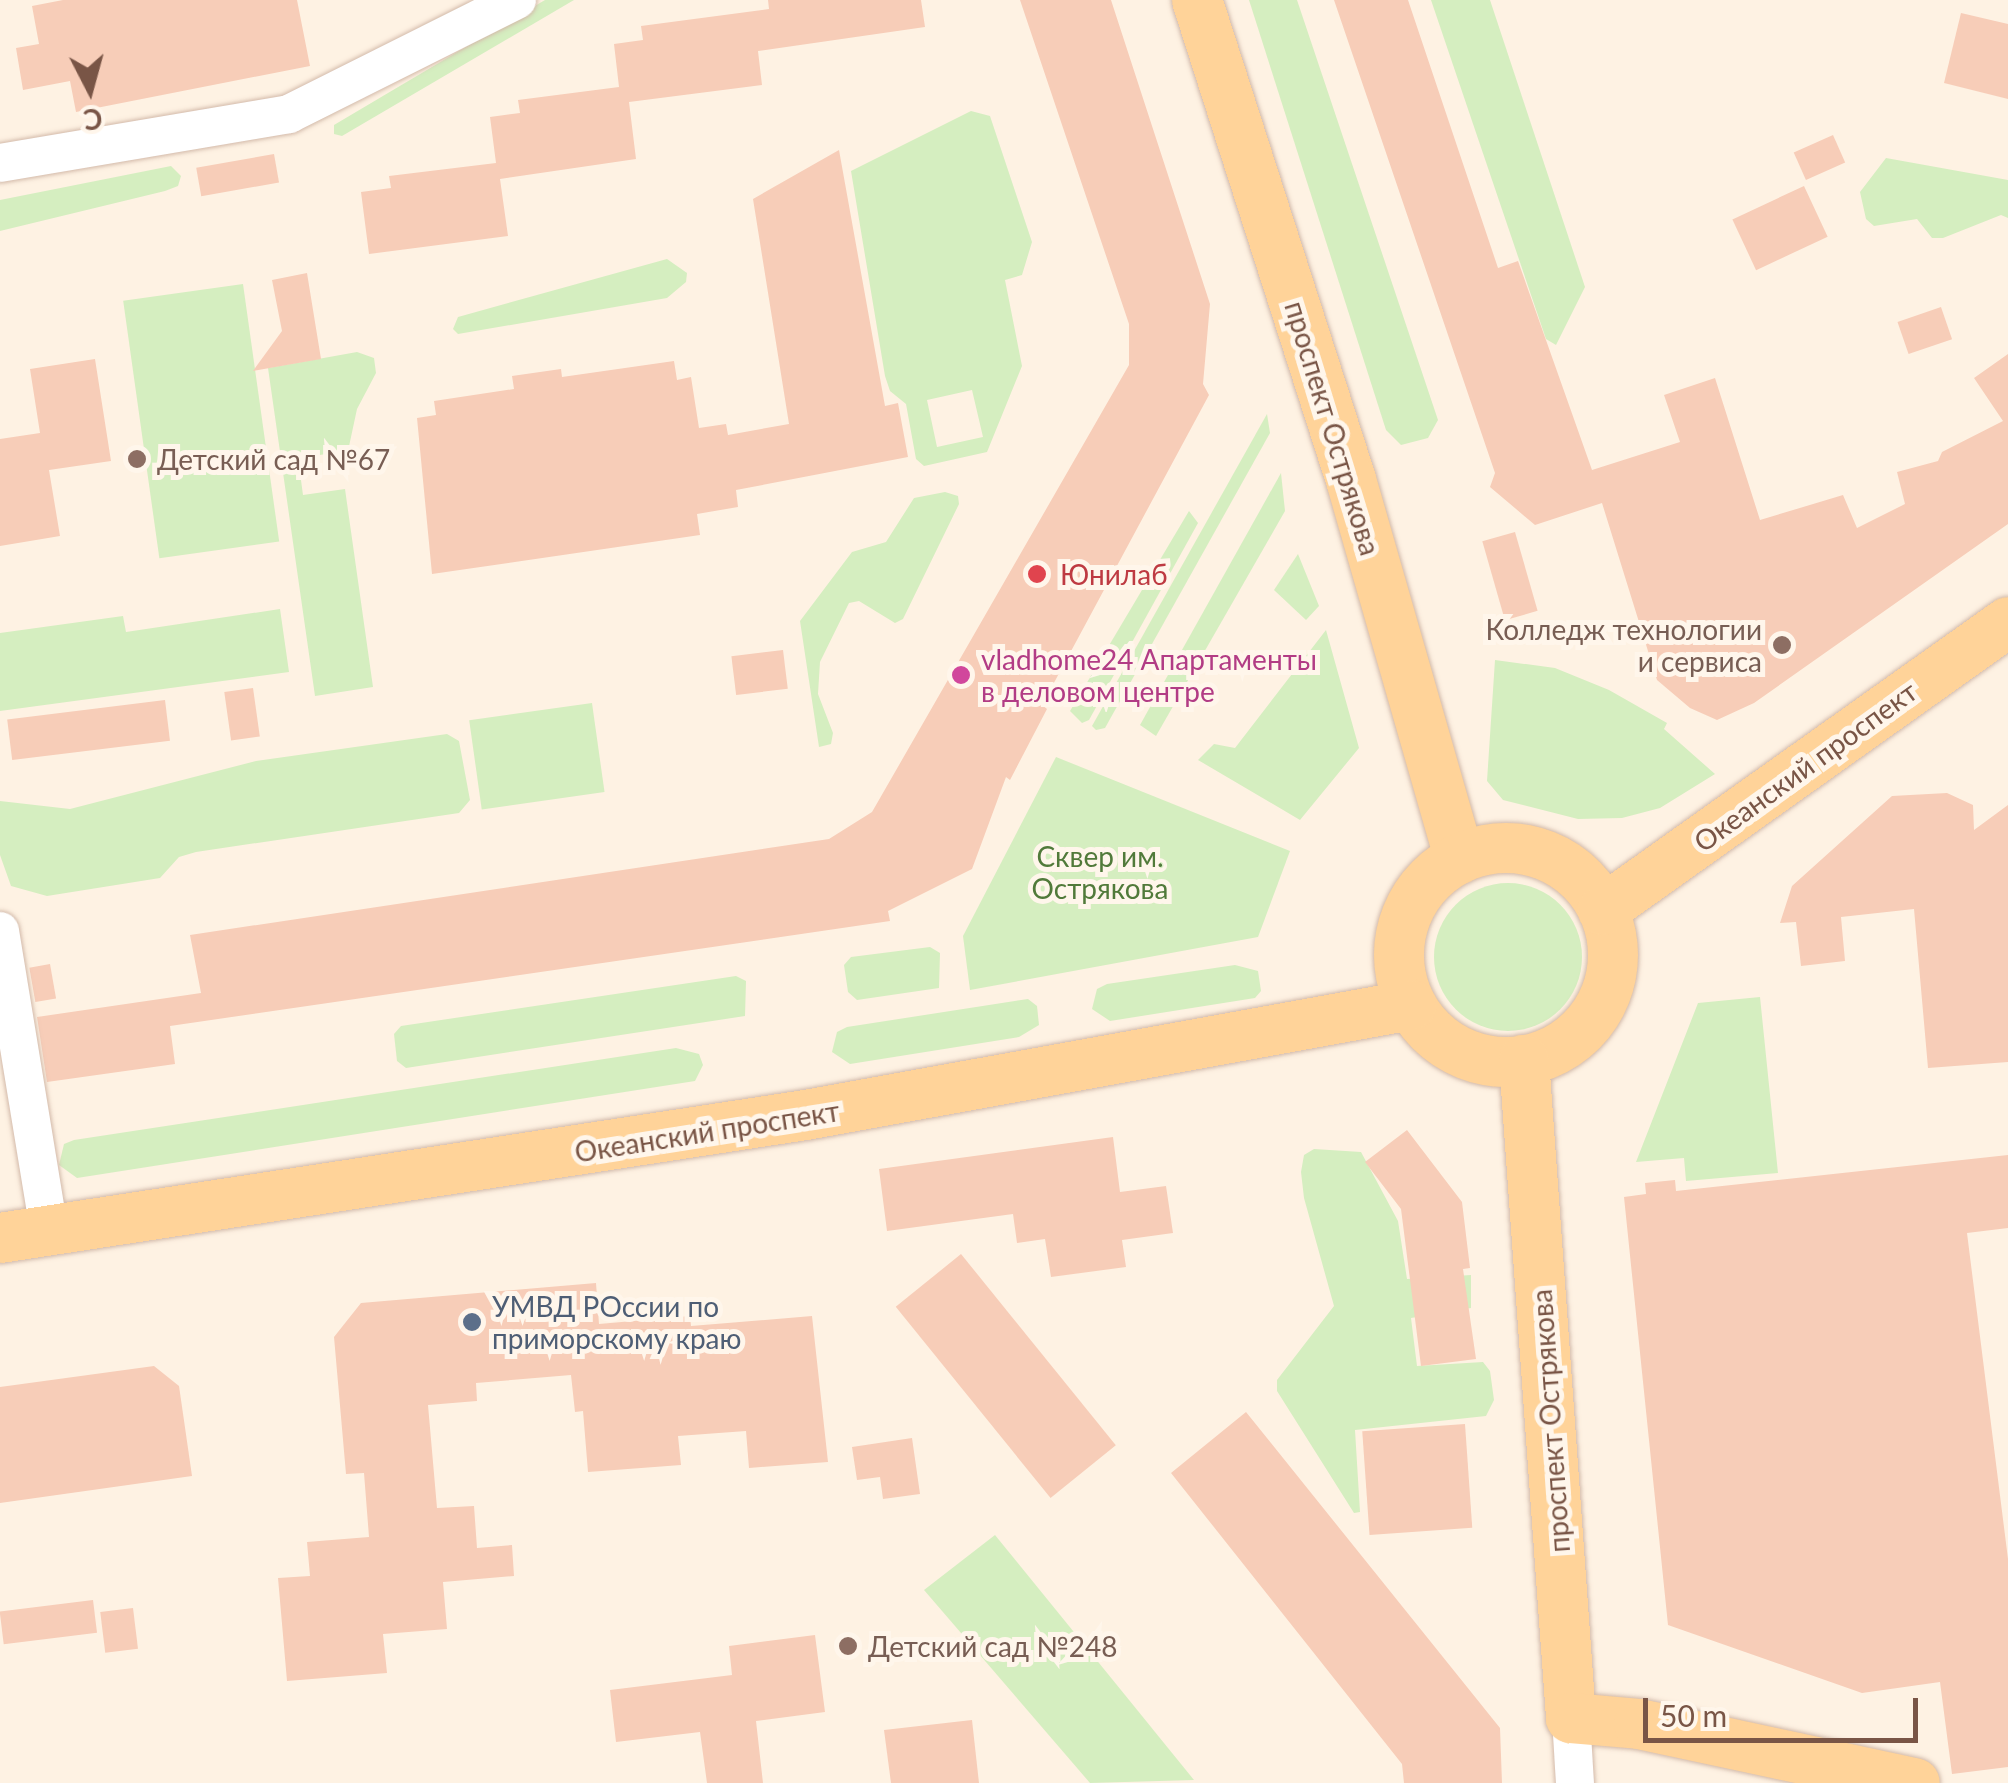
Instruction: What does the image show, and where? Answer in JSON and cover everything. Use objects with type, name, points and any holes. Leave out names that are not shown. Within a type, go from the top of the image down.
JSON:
[{"type":"main road","name":"проспект Острякова","points":[[1197,0],[1351,480],[1460,859]]},
{"type":"main road","name":"Океанский проспект","points":[[1603,910],[2008,622]]},
{"type":"main road","points":[[1490,850],[1536,853],[1576,874],[1603,910],[1613,961],[1603,999],[1571,1040],[1524,1060],[1483,1059],[1458,1050],[1426,1026],[1411,1004],[1399,963],[1405,920],[1424,886],[1460,859],[1490,850]]},
{"type":"main road","name":"Океанский проспект","points":[[0,1238],[825,1112],[1411,1004]]},
{"type":"main road","name":"проспект Острякова","points":[[1524,1060],[1571,1718]]},
{"type":"main road","points":[[1571,1718],[1640,1724],[1915,1783]]},
{"type":"street","points":[[0,163],[289,114],[517,0]]},
{"type":"street","points":[[0,931],[49,1231]]},
{"type":"street","name":"проспект Острякова","points":[[1571,1718],[1575,1783]]},
{"type":"green space","points":[[545,0],[574,0],[342,136],[334,134],[334,125]]},
{"type":"green space","points":[[1249,0],[1297,0],[1438,420],[1428,438],[1401,445],[1386,430]]},
{"type":"green space","points":[[1431,0],[1490,0],[1585,287],[1556,345],[1546,339]]},
{"type":"green space","points":[[971,111],[990,116],[1032,242],[1022,275],[1005,280],[1022,366],[987,452],[924,466],[916,459],[906,404],[890,391],[885,376],[851,171]],"holes":[[[972,390],[983,437],[937,447],[927,400]]]},
{"type":"green space","points":[[1886,158],[2008,180],[2008,218],[2001,215],[1943,238],[1932,238],[1917,219],[1874,226],[1866,219],[1860,192]]},
{"type":"green space","points":[[171,166],[181,176],[178,186],[165,191],[0,231],[0,200]]},
{"type":"green space","points":[[667,259],[687,273],[686,282],[667,298],[458,334],[453,329],[458,317]]},
{"type":"green space","points":[[243,284],[279,541],[159,558],[123,301]]},
{"type":"green space","points":[[357,352],[374,358],[376,373],[357,409],[348,451],[298,458],[303,495],[345,489],[373,687],[315,696],[268,368]]},
{"type":"green space","points":[[1267,414],[1270,433],[1105,728],[1096,730],[1092,726]]},
{"type":"green space","points":[[1281,473],[1285,511],[1156,736],[1140,725]]},
{"type":"green space","points":[[945,492],[958,496],[959,504],[903,619],[895,623],[859,601],[849,603],[820,662],[818,694],[833,733],[831,744],[819,747],[800,621],[852,552],[886,542],[914,498]]},
{"type":"green space","points":[[1189,511],[1198,523],[1089,720],[1082,723],[1070,711]]},
{"type":"green space","points":[[1298,554],[1319,606],[1306,620],[1274,590]]},
{"type":"green space","points":[[280,609],[289,672],[0,711],[0,633],[123,616],[126,632]]},
{"type":"green space","points":[[1326,630],[1359,748],[1300,820],[1198,760],[1214,744],[1235,748]]},
{"type":"green space","points":[[1495,660],[1555,668],[1609,690],[1667,723],[1664,729],[1715,774],[1660,808],[1622,818],[1578,819],[1503,800],[1487,781]]},
{"type":"green space","points":[[592,703],[605,792],[482,809],[469,720]]},
{"type":"green space","points":[[447,734],[459,741],[470,800],[459,813],[196,852],[179,857],[160,878],[47,896],[11,886],[0,855],[0,801],[70,809],[256,761]]},
{"type":"green space","name":"Сквер им. Острякова","points":[[1056,757],[1290,851],[1258,937],[970,990],[963,936]]},
{"type":"green space","points":[[1508,883],[1536,888],[1560,905],[1577,929],[1582,957],[1577,985],[1560,1009],[1536,1026],[1508,1031],[1480,1026],[1456,1009],[1439,985],[1434,957],[1439,929],[1456,905],[1480,888]]},
{"type":"green space","points":[[930,947],[940,953],[939,988],[857,1000],[848,992],[844,965],[851,957]]},
{"type":"green space","points":[[1235,965],[1258,971],[1261,991],[1255,998],[1110,1021],[1092,1009],[1097,989],[1107,984]]},
{"type":"green space","points":[[736,976],[746,981],[745,1016],[406,1068],[397,1061],[394,1034],[401,1026]]},
{"type":"green space","points":[[1760,997],[1778,1173],[1686,1181],[1684,1158],[1636,1162],[1698,1003]]},
{"type":"green space","points":[[1028,999],[1037,1006],[1039,1025],[1019,1037],[850,1064],[832,1052],[837,1032],[847,1027]]},
{"type":"green space","points":[[676,1048],[699,1054],[703,1065],[695,1081],[77,1178],[59,1165],[64,1144],[74,1140]]},
{"type":"green space","points":[[1314,1149],[1361,1152],[1398,1221],[1407,1279],[1471,1275],[1471,1308],[1411,1318],[1417,1366],[1483,1362],[1490,1371],[1494,1400],[1486,1416],[1355,1430],[1360,1512],[1354,1513],[1277,1391],[1277,1380],[1334,1306],[1304,1198],[1304,1155]]},
{"type":"green space","points":[[995,1535],[1194,1780],[1090,1783],[924,1590]]},
{"type":"building","points":[[63,0],[297,0],[310,66],[76,112],[70,81],[23,90],[16,48],[39,44],[32,6]]},
{"type":"building","points":[[768,0],[921,0],[925,27],[758,51],[762,85],[629,102],[636,159],[500,179],[508,236],[369,254],[361,192],[391,188],[389,176],[496,163],[490,117],[520,113],[518,100],[619,87],[614,44],[643,40],[641,26],[769,9]]},
{"type":"building","points":[[1020,0],[1111,0],[1210,304],[1203,384],[1209,395],[1042,705],[1047,709],[1010,780],[1006,777],[972,869],[888,911],[890,921],[170,1026],[175,1064],[47,1082],[37,1017],[201,993],[190,935],[829,839],[872,812],[1129,365],[1129,324]]},
{"type":"building","points":[[1334,0],[1408,0],[1498,268],[1518,261],[1592,470],[1680,442],[1664,395],[1715,378],[1760,520],[1843,495],[1857,528],[1905,504],[1897,472],[1938,461],[1942,452],[2003,421],[1974,378],[2008,354],[2008,524],[1754,703],[1717,720],[1690,708],[1657,680],[1602,503],[1535,525],[1490,487],[1495,473]]},
{"type":"building","points":[[1961,13],[2008,24],[2008,99],[1944,83]]},
{"type":"building","points":[[1833,135],[1845,162],[1806,180],[1794,152]]},
{"type":"building","points":[[839,150],[885,406],[898,403],[908,457],[736,490],[738,507],[697,514],[700,535],[432,574],[417,418],[436,415],[434,401],[514,389],[512,376],[561,369],[562,377],[674,361],[677,380],[691,377],[699,428],[726,424],[728,435],[789,424],[753,199]]},
{"type":"building","points":[[274,154],[279,183],[201,196],[196,168]]},
{"type":"building","points":[[1804,186],[1828,237],[1756,270],[1732,219]]},
{"type":"building","points":[[307,273],[321,359],[253,371],[282,331],[272,280]]},
{"type":"building","points":[[1941,307],[1952,339],[1909,354],[1898,322]]},
{"type":"building","points":[[95,359],[111,461],[49,470],[60,536],[0,546],[0,439],[40,433],[30,369]]},
{"type":"building","points":[[1515,532],[1538,611],[1505,620],[1482,541]]},
{"type":"building","points":[[783,650],[788,689],[736,695],[731,656]]},
{"type":"building","points":[[253,688],[260,737],[231,741],[224,692]]},
{"type":"building","points":[[165,700],[170,741],[12,760],[7,719]]},
{"type":"building","points":[[1947,793],[1973,805],[1974,830],[2008,805],[2008,1062],[1928,1068],[1914,909],[1841,917],[1845,961],[1801,966],[1796,922],[1780,923],[1792,886],[1892,796]]},
{"type":"building","points":[[50,964],[56,998],[35,1002],[29,968]]},
{"type":"building","points":[[1407,1130],[1462,1202],[1470,1268],[1463,1269],[1476,1359],[1421,1366],[1401,1209],[1365,1162]]},
{"type":"building","points":[[1113,1137],[1120,1192],[1166,1186],[1173,1233],[1122,1240],[1126,1267],[1051,1277],[1045,1239],[1017,1243],[1013,1214],[887,1231],[879,1169]]},
{"type":"building","points":[[2008,1155],[2008,1228],[1967,1233],[2008,1559],[2008,1767],[1952,1774],[1940,1682],[1862,1693],[1668,1625],[1624,1197],[1646,1194],[1645,1183],[1675,1180],[1676,1191]]},
{"type":"building","points":[[961,1254],[1116,1445],[1051,1498],[896,1307]]},
{"type":"building","points":[[596,1283],[599,1324],[690,1316],[691,1326],[812,1316],[828,1462],[749,1468],[746,1431],[678,1436],[681,1465],[588,1472],[583,1411],[575,1412],[571,1375],[476,1383],[477,1401],[428,1405],[437,1508],[474,1506],[477,1548],[512,1545],[514,1576],[443,1582],[447,1629],[383,1634],[387,1673],[287,1681],[278,1578],[310,1576],[307,1542],[369,1537],[364,1473],[346,1474],[334,1337],[361,1303]]},
{"type":"building","points":[[154,1366],[179,1386],[192,1476],[0,1503],[0,1387]]},
{"type":"building","points":[[1246,1412],[1500,1728],[1502,1783],[1404,1783],[1402,1764],[1171,1473]]},
{"type":"building","points":[[1465,1424],[1472,1528],[1370,1535],[1362,1431]]},
{"type":"building","points":[[912,1438],[920,1494],[883,1499],[880,1477],[857,1480],[852,1447]]},
{"type":"building","points":[[93,1600],[97,1633],[4,1644],[0,1611]]},
{"type":"building","points":[[133,1608],[138,1649],[105,1653],[100,1612]]},
{"type":"building","points":[[815,1635],[825,1712],[756,1721],[763,1783],[707,1783],[700,1732],[616,1742],[610,1690],[732,1675],[729,1646]]},
{"type":"building","points":[[972,1720],[979,1783],[891,1783],[884,1730]]},
{"type":"place","name":"Детский сад №67","points":[[137,459]]},
{"type":"place","name":"Юнилаб","points":[[1037,574]]},
{"type":"place","name":"Колледж технологии и сервиса","points":[[1782,645]]},
{"type":"place","name":"vladhome24 Апартаменты в деловом центре","points":[[961,675]]},
{"type":"place","name":"УМВД РОссии по приморскому краю","points":[[472,1322]]},
{"type":"place","name":"Детский сад №248","points":[[848,1646]]}]
